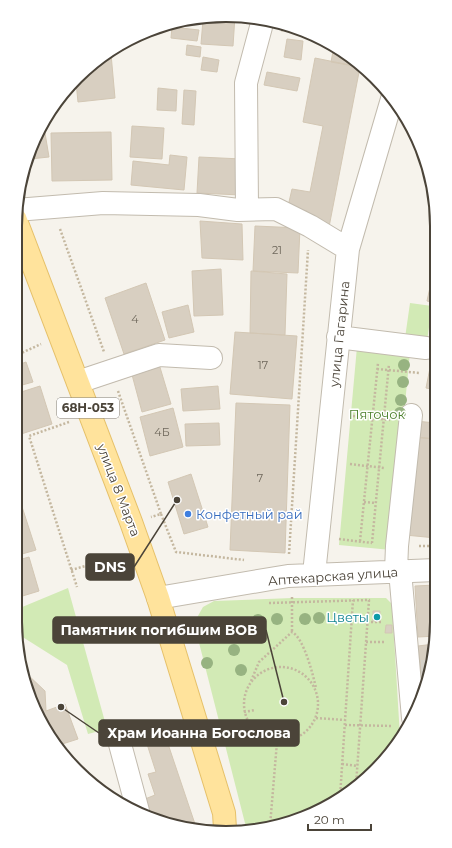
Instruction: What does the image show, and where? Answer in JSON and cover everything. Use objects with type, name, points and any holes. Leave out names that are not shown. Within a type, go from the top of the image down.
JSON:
[{"type":"main road","name":"улица 8 Марта","points":[[22,236],[132,522],[158,598],[224,821]]},
{"type":"street","points":[[247,209],[246,83],[261,27]]},
{"type":"street","name":"улица Гагарина","points":[[314,574],[348,249],[390,105]]},
{"type":"street","points":[[23,209],[103,203],[199,205],[247,209],[276,209],[310,226],[348,249]]},
{"type":"street","points":[[338,337],[426,348]]},
{"type":"street","points":[[78,382],[158,355],[211,358]]},
{"type":"street","points":[[407,716],[415,672],[398,571],[397,546],[410,418]]},
{"type":"street","name":"Аптекарская улица","points":[[158,598],[288,576],[430,570]]},
{"type":"street","points":[[117,732],[136,805]]},
{"type":"path","points":[[292,632],[296,635],[312,667],[318,706],[316,718],[303,735],[291,741],[277,742],[264,738],[253,729],[244,712],[244,699],[259,662],[292,632],[292,602],[288,576],[310,226]]},
{"type":"path","points":[[22,353],[43,343]]},
{"type":"path","points":[[360,541],[378,357]]},
{"type":"path","points":[[372,543],[390,358]]},
{"type":"path","points":[[377,369],[420,373]]},
{"type":"path","points":[[353,416],[372,418],[410,418]]},
{"type":"path","points":[[73,420],[29,436],[77,587]]},
{"type":"path","points":[[350,464],[405,470]]},
{"type":"path","points":[[364,502],[376,503]]},
{"type":"path","points":[[161,514],[176,552],[251,561]]},
{"type":"path","points":[[342,539],[378,544]]},
{"type":"path","points":[[71,570],[124,556]]},
{"type":"path","points":[[340,791],[353,600]]},
{"type":"path","points":[[262,603],[368,600],[356,779]]},
{"type":"path","points":[[367,622],[387,622]]},
{"type":"path","points":[[366,642],[388,642]]},
{"type":"path","points":[[248,686],[252,680],[264,671],[270,668],[285,667],[305,675],[317,694]]},
{"type":"path","points":[[244,712],[255,710]]},
{"type":"path","points":[[316,718],[345,720]]},
{"type":"path","points":[[345,725],[404,722]]},
{"type":"path","points":[[270,821],[278,730]]},
{"type":"path","points":[[342,764],[357,766]]},
{"type":"green space","points":[[410,303],[430,306],[430,320],[427,341],[405,338]]},
{"type":"green space","name":"Пяточок","points":[[357,347],[410,352],[391,550],[339,545]]},
{"type":"green space","points":[[68,588],[107,729],[88,734],[67,665],[22,637],[22,607]]},
{"type":"green space","points":[[292,598],[386,598],[392,604],[400,729],[379,757],[361,775],[328,799],[292,815],[266,822],[245,825],[194,623],[203,607],[214,601]]},
{"type":"building","points":[[235,22],[233,46],[201,44],[203,23]]},
{"type":"building","points":[[179,28],[199,30],[197,41],[171,38],[173,29]]},
{"type":"building","points":[[287,39],[303,41],[301,60],[284,57]]},
{"type":"building","points":[[187,45],[201,47],[200,57],[186,55]]},
{"type":"building","points":[[333,52],[352,66],[331,62]]},
{"type":"building","points":[[111,57],[115,98],[78,102],[77,87],[91,73]]},
{"type":"building","points":[[203,57],[219,60],[217,72],[201,70]]},
{"type":"building","points":[[315,58],[352,65],[359,71],[329,227],[305,223],[307,211],[293,208],[289,202],[292,189],[310,192],[323,126],[303,122]]},
{"type":"building","points":[[267,72],[300,78],[297,91],[264,85]]},
{"type":"building","points":[[158,88],[177,90],[176,111],[157,110]]},
{"type":"building","points":[[184,90],[196,91],[194,125],[182,124]]},
{"type":"building","points":[[132,126],[164,128],[162,159],[130,157]]},
{"type":"building","points":[[111,132],[112,180],[52,181],[51,133]]},
{"type":"building","points":[[44,133],[49,157],[34,159],[43,136]]},
{"type":"building","points":[[170,155],[187,157],[184,190],[131,185],[133,161],[169,165]]},
{"type":"building","points":[[199,157],[242,159],[241,195],[197,193]]},
{"type":"building","points":[[200,221],[242,224],[243,260],[202,258]]},
{"type":"building","points":[[255,226],[300,228],[298,273],[253,271]]},
{"type":"building","points":[[221,269],[223,315],[194,316],[192,271]]},
{"type":"building","points":[[251,271],[287,274],[285,335],[250,333]]},
{"type":"building","points":[[146,283],[165,340],[124,354],[105,298]]},
{"type":"building","points":[[430,287],[430,302],[427,301]]},
{"type":"building","points":[[188,305],[194,332],[169,338],[162,312]]},
{"type":"building","points":[[235,332],[297,336],[292,399],[230,394]]},
{"type":"building","points":[[26,362],[33,382],[22,385],[22,363]]},
{"type":"building","points":[[159,364],[171,404],[142,412],[131,371]]},
{"type":"building","points":[[430,368],[430,389],[426,388]]},
{"type":"building","points":[[40,386],[52,424],[22,434],[22,392]]},
{"type":"building","points":[[218,386],[220,409],[183,411],[181,389]]},
{"type":"building","points":[[236,403],[290,405],[285,553],[230,550]]},
{"type":"building","points":[[173,408],[183,447],[150,456],[140,417]]},
{"type":"building","points":[[415,421],[430,422],[430,438],[413,437]]},
{"type":"building","points":[[219,423],[220,445],[186,446],[185,424]]},
{"type":"building","points":[[413,437],[430,438],[430,537],[405,535]]},
{"type":"building","points":[[191,474],[208,527],[184,534],[168,482]]},
{"type":"building","points":[[22,507],[36,550],[22,554]]},
{"type":"building","points":[[29,557],[39,591],[22,596],[22,559]]},
{"type":"building","points":[[430,585],[430,636],[418,637],[415,586]]},
{"type":"building","name":"Цветы","points":[[373,611],[380,611],[380,621],[373,621]]},
{"type":"building","points":[[386,625],[392,625],[392,633],[385,633]]},
{"type":"building","points":[[429,645],[422,679],[418,646]]},
{"type":"building","points":[[29,676],[45,691],[46,711],[65,704],[78,739],[62,744],[43,712]]},
{"type":"building","points":[[165,735],[195,823],[173,819],[149,810],[145,799],[155,795],[148,774],[156,772],[146,741]]},
{"type":"place","name":"DNS","points":[[177,500]]},
{"type":"place","name":"Конфетный рай","points":[[188,514]]},
{"type":"place","name":"Цветы","points":[[377,617]]},
{"type":"place","name":"Памятник погибшим ВОВ","points":[[284,702]]},
{"type":"place","name":"Храм Иоанна Богослова","points":[[61,707]]}]
